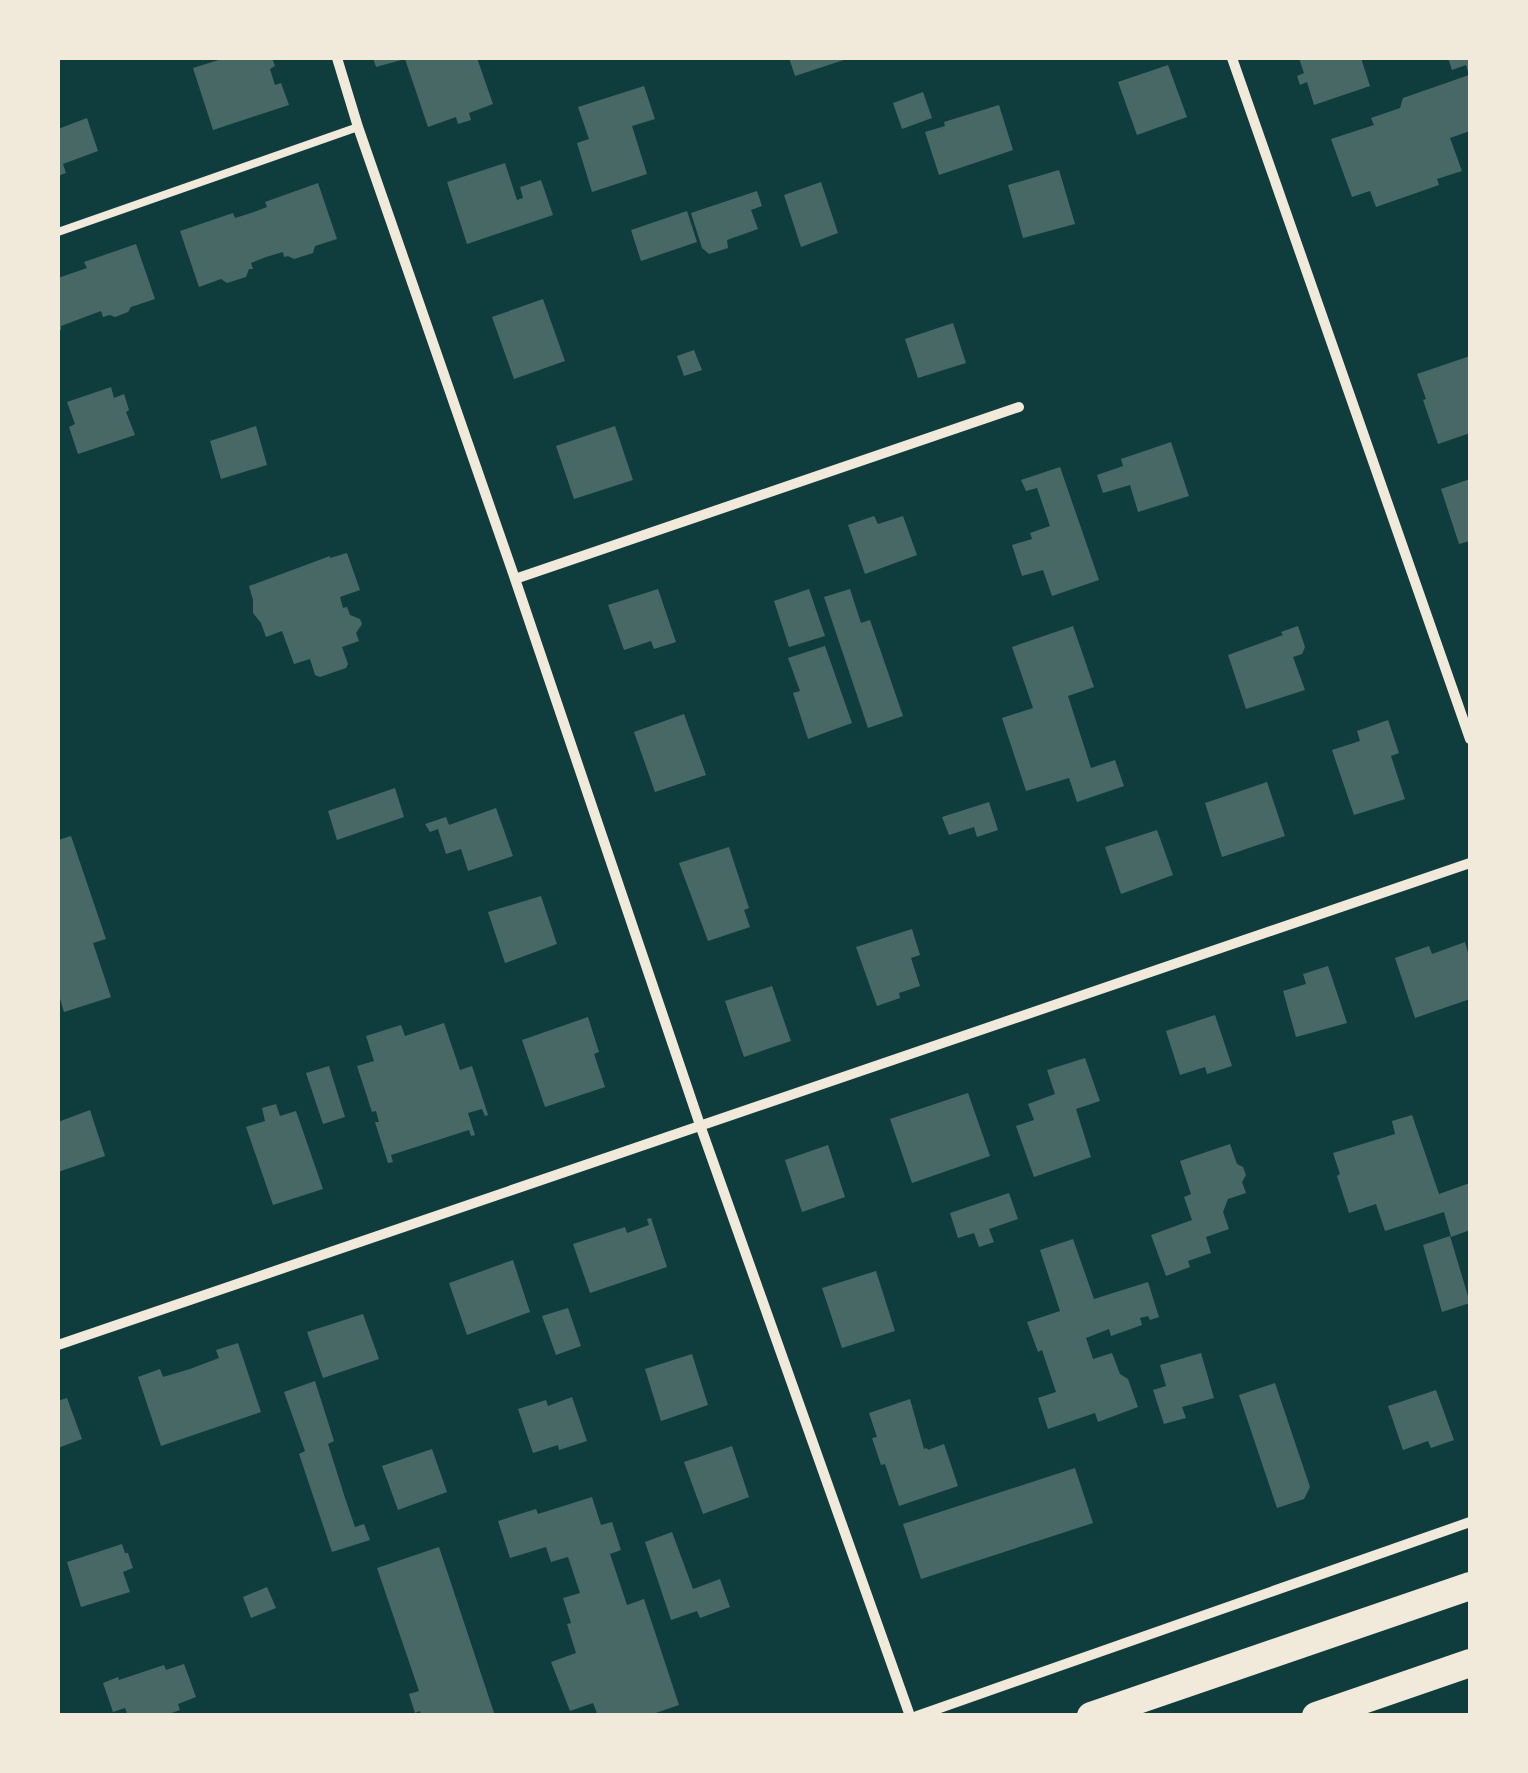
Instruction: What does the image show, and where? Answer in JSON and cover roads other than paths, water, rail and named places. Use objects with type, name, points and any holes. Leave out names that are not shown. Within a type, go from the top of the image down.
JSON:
[{"type":"highway","points":[[1091,1716],[1470,1586]]},
{"type":"highway","points":[[1316,1716],[1470,1663]]},
{"type":"street","points":[[337,58],[700,1125],[913,1716],[1470,1522]]},
{"type":"street","points":[[1232,58],[1470,739]]},
{"type":"street","points":[[515,579],[1020,407]]},
{"type":"street","points":[[58,1345],[1470,863]]},
{"type":"lane","points":[[58,232],[358,127]]}]
